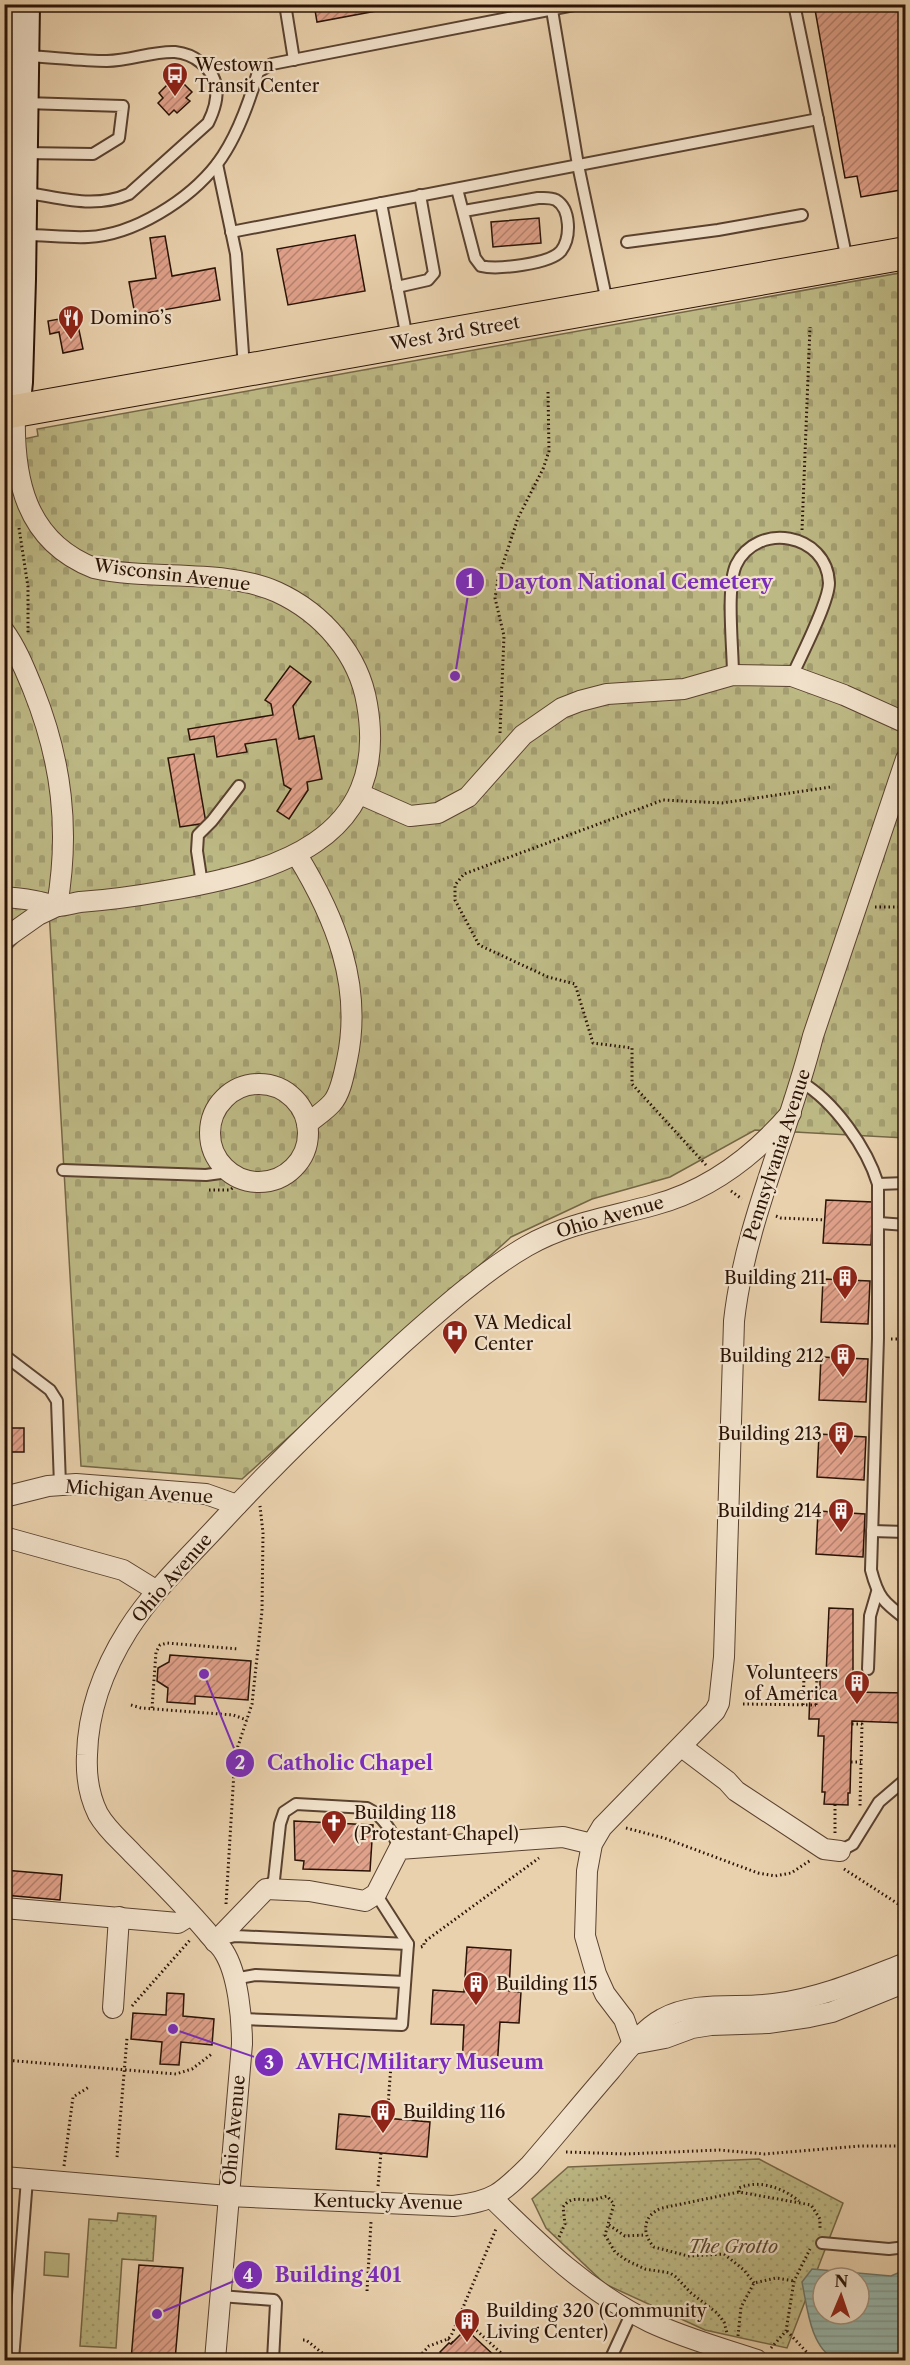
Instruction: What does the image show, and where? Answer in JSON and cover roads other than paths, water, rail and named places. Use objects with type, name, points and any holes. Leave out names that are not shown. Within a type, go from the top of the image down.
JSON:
[{"type":"main road","name":"West 3rd Street","points":[[10,412],[906,253]]},
{"type":"street","points":[[10,412],[18,382],[13,275],[22,234],[24,56],[18,10]]},
{"type":"street","name":"Wisconsin Avenue","points":[[4,897],[57,906],[132,897],[202,884],[272,866],[297,855],[327,833],[352,805],[360,794],[366,776],[369,745],[369,712],[366,696],[348,653],[324,624],[301,605],[277,592],[250,583],[106,570],[82,563],[66,554],[42,531],[24,496],[10,412]]},
{"type":"street","points":[[4,632],[25,669],[46,722],[57,764],[62,804],[62,867],[57,906],[38,915],[4,939]]},
{"type":"street","points":[[360,794],[410,816],[438,813],[468,796],[510,749],[542,720],[580,701],[608,694],[684,689],[733,675],[792,676],[844,695],[906,723]]},
{"type":"street","name":"Pennsylvania Avenue","points":[[633,2044],[624,2019],[605,1994],[596,1974],[585,1936],[587,1871],[592,1844],[602,1827],[682,1747],[714,1712],[719,1703],[724,1656],[737,1295],[748,1243],[801,1082],[813,1036],[906,759]]},
{"type":"street","points":[[297,855],[323,900],[344,955],[351,991],[352,1014],[349,1052],[340,1086],[333,1102],[307,1124]]},
{"type":"street","points":[[254,1084],[278,1088],[288,1094],[297,1102],[307,1124],[308,1138],[304,1153],[296,1166],[285,1175],[271,1181],[256,1182],[242,1179],[228,1172],[215,1155],[210,1132],[216,1110],[232,1092],[254,1084]]},
{"type":"street","name":"Ohio Avenue","points":[[215,2361],[242,2044],[234,1979],[226,1954],[191,1914],[113,1835],[93,1802],[87,1780],[87,1756],[93,1703],[109,1665],[126,1633],[157,1591],[333,1407],[432,1317],[513,1254],[566,1228],[657,1204],[712,1181],[759,1148],[791,1113]]},
{"type":"street","name":"Michigan Avenue","points":[[4,1497],[29,1490],[76,1484],[193,1492],[218,1497],[237,1505]]},
{"type":"street","points":[[4,1537],[123,1570],[157,1591]]},
{"type":"street","points":[[682,1747],[727,1781],[736,1791],[824,1849],[837,1851]]},
{"type":"street","points":[[215,1942],[266,1889],[309,1891],[365,1900],[376,1894],[399,1849],[563,1837],[592,1844]]},
{"type":"street","points":[[4,1908],[178,1923],[191,1914]]},
{"type":"street","points":[[119,1917],[121,2009]]},
{"type":"street","points":[[764,2355],[681,2335],[609,2299],[550,2254],[492,2198],[530,2165],[633,2044],[660,2019],[682,2011],[712,2006],[772,2005],[806,1999],[835,1991],[906,1963]]},
{"type":"street","points":[[633,2044],[711,2025],[785,2022],[820,2014],[906,1982]]},
{"type":"street","name":"Kentucky Avenue","points":[[4,2177],[228,2196],[453,2206],[492,2198]]},
{"type":"lane","points":[[285,4],[294,60]]},
{"type":"lane","points":[[22,234],[90,237],[123,230],[163,212],[217,164],[233,137],[250,100],[258,72],[273,64],[551,7],[580,4]]},
{"type":"lane","points":[[794,4],[848,263]]},
{"type":"lane","points":[[551,7],[578,165],[608,306]]},
{"type":"lane","points":[[22,192],[94,203],[113,201],[129,194],[208,123],[214,111],[217,96],[216,81],[208,68],[195,58],[177,52],[108,61],[24,56]]},
{"type":"lane","points":[[23,153],[93,154],[118,138],[123,106],[24,103]]},
{"type":"lane","points":[[231,232],[818,119]]},
{"type":"lane","points":[[217,164],[236,254],[244,371]]},
{"type":"lane","points":[[457,189],[475,258],[481,266],[502,269],[549,258],[560,252],[567,233],[565,209],[550,198],[464,211]]},
{"type":"lane","points":[[397,287],[428,280],[434,273],[420,195]]},
{"type":"lane","points":[[381,203],[408,341]]},
{"type":"lane","points":[[627,242],[802,216]]},
{"type":"lane","points":[[733,675],[732,598],[737,564],[755,544],[763,540],[785,537],[802,542],[821,558],[825,566],[828,591],[792,676]]},
{"type":"lane","points":[[202,884],[197,851],[198,835],[239,786]]},
{"type":"lane","points":[[801,1082],[832,1105],[876,1175],[878,1184],[871,1570],[877,1592],[891,1608],[906,1619]]},
{"type":"lane","points":[[63,1170],[206,1175],[228,1172]]},
{"type":"lane","points":[[878,1184],[906,1183]]},
{"type":"lane","points":[[879,1223],[906,1225]]},
{"type":"lane","points":[[4,1355],[50,1390],[57,1401],[60,1485]]},
{"type":"lane","points":[[872,1531],[906,1532]]},
{"type":"lane","points":[[868,1669],[870,1616],[877,1592]]},
{"type":"lane","points":[[837,1851],[853,1844],[879,1802],[906,1779]]},
{"type":"lane","points":[[266,1889],[274,1880],[284,1812],[296,1804],[366,1808],[377,1812],[395,1836],[399,1849]]},
{"type":"lane","points":[[240,2019],[402,2025],[408,1944],[376,1894]]},
{"type":"lane","points":[[215,1942],[235,1936],[408,1944]]},
{"type":"lane","points":[[234,1979],[256,1975],[405,1982]]},
{"type":"lane","points":[[13,2361],[27,2179]]},
{"type":"lane","points":[[818,2239],[889,2250],[906,2247]]},
{"type":"lane","points":[[220,2296],[274,2300],[276,2303],[273,2361]]},
{"type":"lane","points":[[610,2361],[632,2312]]},
{"type":"water","points":[[811,2270],[811,2326],[802,2282]]},
{"type":"water","points":[[905,2270],[905,2360],[849,2362],[836,2360],[820,2346],[811,2326],[871,2326],[871,2274],[891,2276]]},
{"type":"place","name":"Westown Transit Center","points":[[175,98]]},
{"type":"place","name":"Domino’s","points":[[71,341]]},
{"type":"place","name":"Dayton National Cemetery","points":[[455,676]]},
{"type":"place","name":"Building 211","points":[[845,1301]]},
{"type":"place","name":"VA Medical Center","points":[[455,1356]]},
{"type":"place","name":"Building 212","points":[[843,1379]]},
{"type":"place","name":"Building 213","points":[[841,1457]]},
{"type":"place","name":"Building 214","points":[[841,1534]]},
{"type":"place","name":"Catholic Chapel","points":[[204,1674]]},
{"type":"place","name":"Volunteers of America","points":[[857,1706]]},
{"type":"place","name":"Building 118 (Protestant Chapel)","points":[[334,1846]]},
{"type":"place","name":"Building 115","points":[[476,2007]]},
{"type":"place","name":"AVHC/Military Museum","points":[[173,2029]]},
{"type":"place","name":"Building 116","points":[[383,2135]]},
{"type":"place","name":"Building 401","points":[[157,2314]]},
{"type":"place","name":"Building 320 (Community Living Center)","points":[[467,2344]]},
{"type":"park label","name":"The Grotto","points":[[733,2247]]}]
